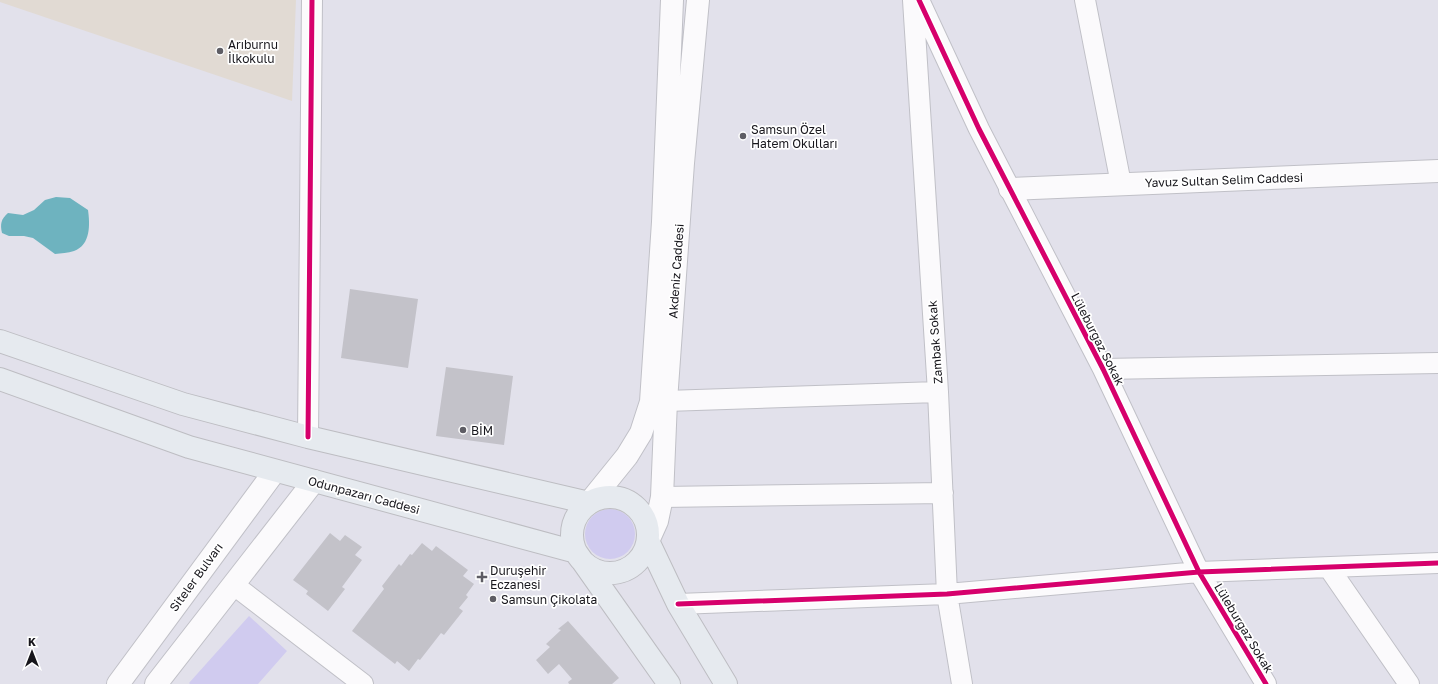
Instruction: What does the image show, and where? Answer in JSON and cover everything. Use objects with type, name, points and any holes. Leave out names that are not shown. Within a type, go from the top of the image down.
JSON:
[{"type":"main road","name":"Akdeniz Caddesi","points":[[589,503],[627,456],[641,433],[651,402],[662,222],[672,0]]},
{"type":"main road","name":"Akdeniz Caddesi","points":[[648,541],[657,521],[662,497],[666,402],[683,163],[698,0]]},
{"type":"main road","name":"Yavuz Sultan Selim Caddesi","points":[[1010,188],[1438,171]]},
{"type":"main road","points":[[0,341],[183,404],[308,437],[589,503]]},
{"type":"main road","name":"Odunpazarı Caddesi","points":[[0,379],[189,447],[576,552]]},
{"type":"main road","name":"Siteler Bulvarı","points":[[118,684],[275,471]]},
{"type":"main road","points":[[156,684],[314,481]]},
{"type":"main road","points":[[576,552],[586,564],[600,571],[616,572],[631,567],[642,555],[648,541],[648,528],[644,516],[636,506],[625,500],[613,497],[600,498],[589,503],[579,513],[573,525],[572,539],[576,552],[669,684]]},
{"type":"main road","points":[[648,541],[678,604],[726,684]]},
{"type":"street","points":[[308,437],[312,0]]},
{"type":"street","name":"Zambak Sokak","points":[[913,0],[938,392],[947,594],[962,684]]},
{"type":"street","name":"Lüleburgaz Sokak","points":[[919,0],[979,129],[1103,369],[1199,572],[1266,684]]},
{"type":"street","points":[[1085,0],[1121,184]]},
{"type":"street","points":[[1103,369],[1438,363]]},
{"type":"street","points":[[666,402],[938,392]]},
{"type":"street","points":[[662,497],[943,493]]},
{"type":"street","points":[[678,604],[947,594],[1199,572],[1438,563]]},
{"type":"street","points":[[1329,568],[1409,684]]},
{"type":"street","points":[[234,585],[363,684]]},
{"type":"shaded area","name":"Arıburnu İlkokulu","points":[[0,0],[296,0],[292,101],[0,2]]},
{"type":"shaded area","points":[[605,509],[615,509],[628,516],[635,529],[635,539],[628,552],[615,559],[605,559],[596,555],[589,548],[585,539],[585,529],[589,520],[596,513]]},
{"type":"shaded area","points":[[249,616],[287,651],[258,684],[190,684],[189,683]]},
{"type":"water","points":[[56,197],[70,198],[88,210],[88,234],[84,244],[80,248],[72,252],[55,254],[33,238],[24,236],[9,236],[2,233],[2,222],[8,213],[23,215],[34,210],[45,200]]},
{"type":"building","points":[[350,289],[418,299],[408,368],[341,358]]},
{"type":"building","points":[[446,367],[513,376],[504,445],[436,436]]},
{"type":"building","points":[[330,533],[340,541],[345,535],[362,547],[355,555],[362,560],[342,587],[345,589],[328,611],[306,594],[308,591],[293,580]]},
{"type":"building","points":[[422,543],[432,551],[436,546],[468,570],[463,576],[474,584],[466,595],[468,597],[459,608],[463,611],[444,635],[441,633],[420,660],[418,659],[409,671],[397,661],[395,664],[352,631],[384,589],[382,586],[399,564],[401,566],[410,554],[412,555]]},
{"type":"building","points":[[568,621],[619,678],[612,684],[569,684],[568,682],[572,679],[559,664],[548,674],[536,660],[550,647],[546,644],[561,630],[558,629]]},
{"type":"cycle path","points":[[308,437],[312,0]]},
{"type":"cycle path","points":[[919,0],[979,129],[1103,369],[1199,572],[1266,684]]},
{"type":"cycle path","points":[[678,604],[947,594],[1199,572],[1438,563]]},
{"type":"place","name":"Arıburnu İlkokulu","points":[[220,51]]},
{"type":"place","name":"Samsun Özel Hatem Okulları","points":[[743,136]]},
{"type":"place","name":"BİM","points":[[463,430]]},
{"type":"place","name":"Duruşehir Eczanesi","points":[[482,577]]},
{"type":"place","name":"Samsun Çikolata","points":[[493,599]]}]
